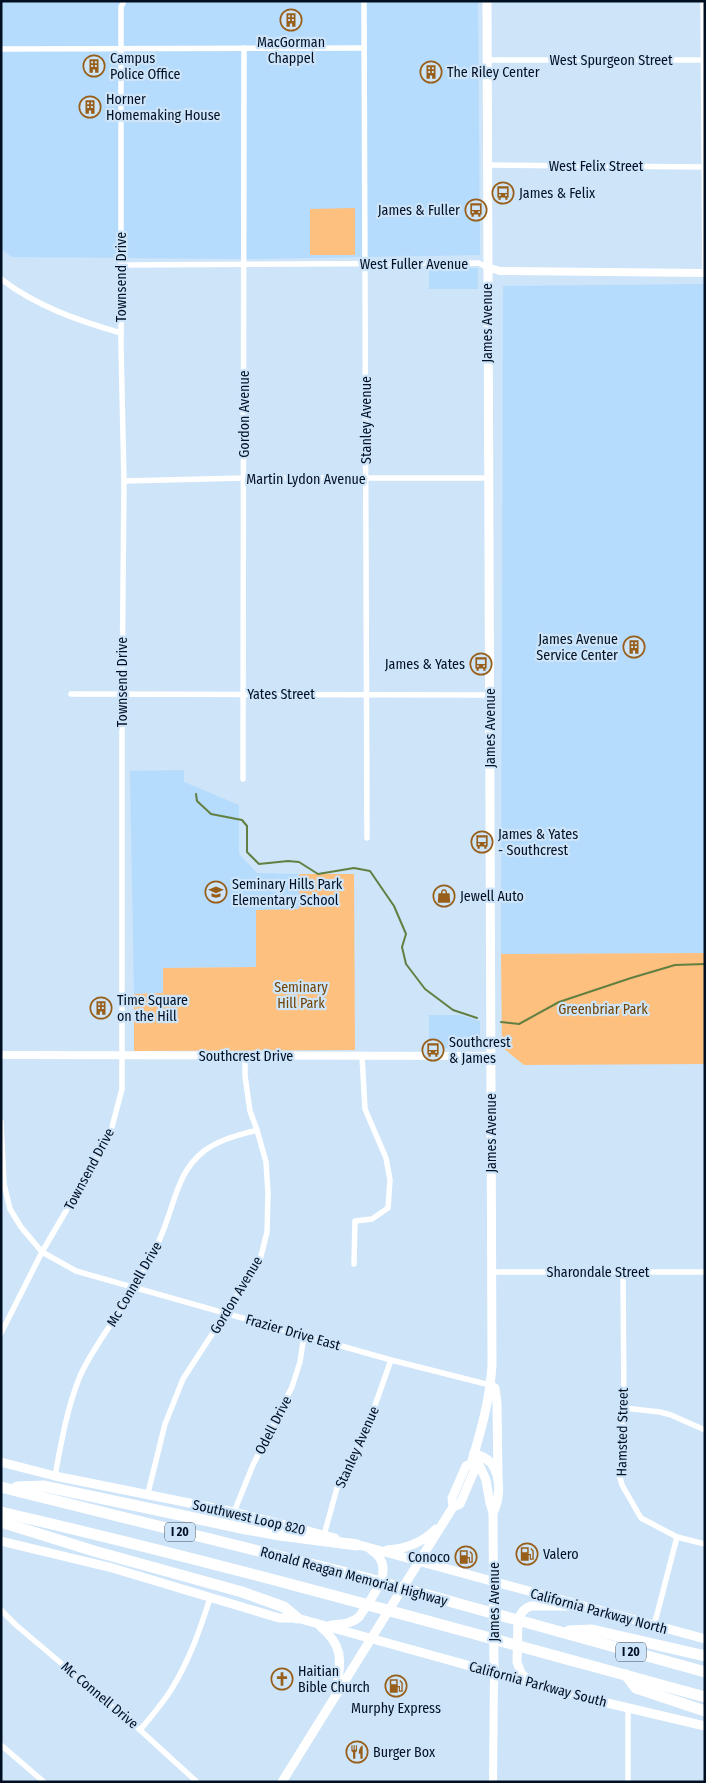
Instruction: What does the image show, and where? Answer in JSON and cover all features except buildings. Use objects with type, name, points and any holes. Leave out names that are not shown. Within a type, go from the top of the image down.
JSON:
[{"type":"highway","points":[[3,1488],[43,1486],[246,1529],[360,1546]]},
{"type":"highway","name":"Ronald Reagan Memorial Highway","points":[[3,1488],[355,1575],[705,1672]]},
{"type":"highway","name":"Ronald Reagan Memorial Highway","points":[[1,1512],[105,1536],[342,1597],[705,1697]]},
{"type":"highway","points":[[1,1522],[242,1592],[284,1607],[297,1618]]},
{"type":"highway","points":[[558,1631],[592,1630],[705,1656]]},
{"type":"highway","points":[[626,1675],[636,1688],[705,1711]]},
{"type":"main road","name":"James Avenue","points":[[487,1],[492,1272],[490,1384],[485,1414],[474,1453],[486,1480],[493,1513],[494,1673]]},
{"type":"main road","points":[[490,1384],[495,1388],[497,1403],[498,1480]]},
{"type":"main road","name":"James Avenue","points":[[474,1453],[486,1458],[490,1462],[498,1480],[498,1504],[493,1513]]},
{"type":"main road","points":[[282,1782],[444,1522],[453,1506],[452,1498],[466,1466],[471,1464],[474,1453]]},
{"type":"main road","name":"Southwest Loop 820","points":[[1,1462],[55,1476],[234,1512],[420,1561],[494,1583]]},
{"type":"main road","points":[[378,1550],[400,1549],[411,1545],[431,1534],[444,1522]]},
{"type":"main road","points":[[1,1541],[109,1567],[279,1618],[297,1618],[372,1638]]},
{"type":"main road","points":[[319,1624],[346,1624],[355,1620],[381,1581],[384,1572],[382,1560],[373,1551],[360,1546]]},
{"type":"main road","name":"California Parkway North","points":[[494,1583],[705,1639]]},
{"type":"main road","points":[[531,1683],[518,1668],[516,1658],[518,1620],[522,1611],[535,1605],[580,1607]]},
{"type":"main road","points":[[319,1624],[333,1637],[338,1650],[340,1661],[335,1698]]},
{"type":"main road","name":"California Parkway South","points":[[372,1638],[597,1701],[705,1726]]},
{"type":"street","name":"Townsend Drive","points":[[1,1333],[42,1252],[100,1154],[112,1127],[122,1089],[124,481],[121,333],[121,7],[124,1]]},
{"type":"street","name":"Stanley Avenue","points":[[364,1],[367,838]]},
{"type":"street","points":[[703,1],[705,273]]},
{"type":"street","name":"Gordon Avenue","points":[[243,779],[244,48]]},
{"type":"street","points":[[1,49],[364,48]]},
{"type":"street","name":"West Spurgeon Street","points":[[487,60],[704,60]]},
{"type":"street","name":"West Felix Street","points":[[487,165],[704,167]]},
{"type":"street","name":"West Fuller Avenue","points":[[121,265],[478,263],[500,271],[705,273]]},
{"type":"street","points":[[1,279],[30,298],[64,314],[121,333]]},
{"type":"street","name":"Martin Lydon Avenue","points":[[124,481],[244,478],[366,480],[488,478]]},
{"type":"street","name":"Yates Street","points":[[72,694],[490,695]]},
{"type":"street","name":"Southcrest Drive","points":[[1,1055],[491,1056]]},
{"type":"street","name":"Gordon Avenue","points":[[148,1494],[172,1403],[183,1379],[260,1260],[267,1232],[268,1193],[266,1162],[250,1111],[245,1076],[245,1056]]},
{"type":"street","points":[[354,1264],[355,1221],[372,1219],[388,1208],[390,1180],[386,1158],[365,1109],[362,1056]]},
{"type":"street","name":"Frazier Drive East","points":[[1,1122],[4,1184],[10,1209],[21,1228],[42,1252],[76,1272],[391,1360],[490,1384]]},
{"type":"street","name":"Mc Connell Drive","points":[[55,1476],[65,1424],[81,1376],[102,1338],[134,1288],[163,1232],[180,1181],[190,1166],[204,1151],[226,1139],[257,1130]]},
{"type":"street","name":"Sharondale Street","points":[[492,1272],[705,1272]]},
{"type":"street","name":"Hamsted Street","points":[[623,1272],[624,1408],[618,1474],[629,1500],[641,1518],[677,1537],[705,1544]]},
{"type":"street","name":"Odell Drive","points":[[234,1512],[253,1465],[292,1387],[300,1362],[304,1335]]},
{"type":"street","name":"Stanley Avenue","points":[[324,1535],[338,1488],[368,1425],[391,1360]]},
{"type":"street","points":[[624,1408],[660,1412],[705,1430]]},
{"type":"street","points":[[654,1626],[677,1537]]},
{"type":"street","points":[[140,1730],[170,1692],[185,1666],[210,1598]]},
{"type":"street","name":"Mc Connell Drive","points":[[1,1610],[197,1782]]},
{"type":"street","name":"James Avenue","points":[[493,1782],[494,1673]]},
{"type":"street","points":[[628,1707],[628,1782]]},
{"type":"street","points":[[1,1745],[44,1782]]},
{"type":"shaded area","points":[[1,1],[478,1],[480,255],[247,259],[12,257],[1,249]]},
{"type":"shaded area","points":[[429,268],[478,268],[478,289],[429,289]]},
{"type":"shaded area","points":[[705,284],[705,953],[501,954],[503,286]]},
{"type":"shaded area","name":"Seminary Hills Park Elementary School","points":[[184,770],[184,782],[239,805],[239,854],[257,873],[299,874],[299,909],[256,910],[257,967],[164,968],[164,993],[134,994],[130,771]]},
{"type":"shaded area","points":[[429,1015],[460,1015],[480,1021],[480,1048],[429,1048]]},
{"type":"green space","points":[[355,208],[355,255],[310,255],[310,209]]},
{"type":"green space","name":"Seminary Hill Park","points":[[299,874],[354,874],[355,1050],[134,1051],[134,994],[163,993],[163,968],[256,967],[256,910],[299,909]]},
{"type":"green space","name":"Greenbriar Park","points":[[705,953],[705,1064],[524,1065],[502,1047],[501,954]]},
{"type":"waterway","points":[[196,794],[197,801],[211,814],[242,820],[247,826],[247,852],[259,864],[288,861],[299,862],[318,874],[354,868],[370,871],[394,906],[406,934],[402,947],[406,964],[425,989],[453,1010],[477,1018]]},
{"type":"waterway","points":[[501,1022],[519,1024],[559,1002],[675,965],[705,964]]},
{"type":"place","name":"MacGorman Chappel","points":[[291,20]]},
{"type":"place","name":"Campus Police Office","points":[[94,66]]},
{"type":"place","name":"The Riley Center","points":[[431,72]]},
{"type":"place","name":"Horner Homemaking House","points":[[90,107]]},
{"type":"place","name":"James & Felix","points":[[503,193]]},
{"type":"place","name":"James & Fuller","points":[[476,210]]},
{"type":"place","name":"James Avenue Service Center","points":[[634,647]]},
{"type":"place","name":"James & Yates","points":[[481,664]]},
{"type":"place","name":"James & Yates - Southcrest","points":[[482,842]]},
{"type":"place","name":"Seminary Hills Park Elementary School","points":[[216,892]]},
{"type":"place","name":"Jewell Auto","points":[[444,896]]},
{"type":"place","name":"Time Square on the Hill","points":[[101,1008]]},
{"type":"place","name":"Southcrest & James","points":[[433,1050]]},
{"type":"place","name":"Valero","points":[[527,1554]]},
{"type":"place","name":"Conoco","points":[[466,1557]]},
{"type":"place","name":"Haitian Bible Church","points":[[282,1679]]},
{"type":"place","name":"Murphy Express","points":[[396,1686]]},
{"type":"place","name":"Burger Box","points":[[357,1752]]}]
